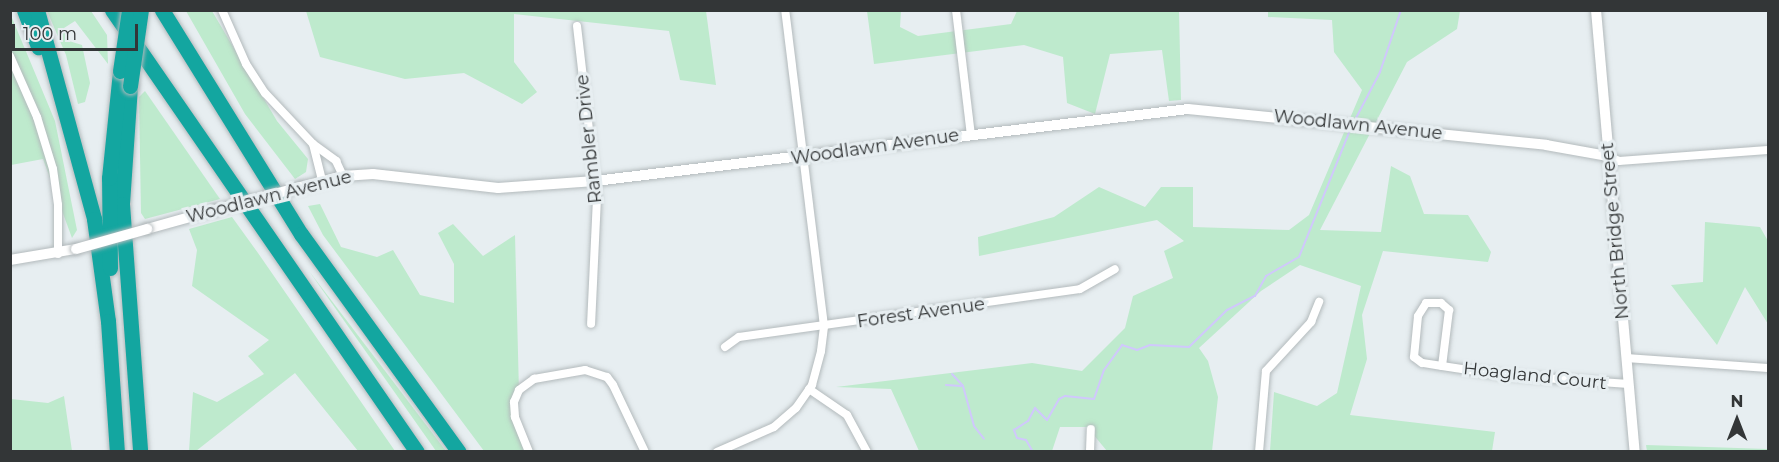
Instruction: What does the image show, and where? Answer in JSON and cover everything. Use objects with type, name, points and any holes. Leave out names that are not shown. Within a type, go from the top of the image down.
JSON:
[{"type":"highway","points":[[24,10],[68,116]]},
{"type":"highway","points":[[36,10],[68,116],[94,219],[108,321],[117,452]]},
{"type":"highway","points":[[112,10],[417,452]]},
{"type":"highway","points":[[108,321],[113,312],[109,178],[129,10]]},
{"type":"highway","points":[[140,452],[122,204],[130,86],[141,10]]},
{"type":"highway","points":[[162,10],[301,234],[459,452]]},
{"type":"street","points":[[222,10],[237,47],[265,93],[313,144],[336,161],[343,176]]},
{"type":"street","points":[[719,451],[774,427],[803,401],[810,389],[824,326],[785,10]]},
{"type":"street","points":[[956,10],[971,135]]},
{"type":"street","name":"North Bridge Street","points":[[1596,10],[1635,452]]},
{"type":"street","name":"Rambler Drive","points":[[577,26],[596,181],[591,324]]},
{"type":"street","points":[[10,56],[37,117],[52,169],[58,205],[58,254]]},
{"type":"street","name":"Woodlawn Avenue","points":[[10,260],[58,254],[343,176],[385,175],[498,188],[596,181],[1206,109],[1545,145],[1608,156]]},
{"type":"street","points":[[313,144],[322,181]]},
{"type":"street","points":[[1608,156],[1619,160],[1768,150]]},
{"type":"street","name":"Forest Avenue","points":[[725,347],[739,337],[1080,289],[1115,269]]},
{"type":"street","points":[[1259,452],[1266,371],[1311,322],[1319,302]]},
{"type":"street","name":"Hoagland Court","points":[[1442,366],[1449,310],[1441,303],[1426,303],[1418,316],[1414,357],[1422,363],[1501,375],[1629,384]]},
{"type":"street","points":[[1626,358],[1768,368]]},
{"type":"street","points":[[529,452],[515,417],[514,402],[519,390],[534,379],[585,370],[607,377],[614,385],[645,452]]},
{"type":"street","points":[[810,389],[847,415],[867,452]]},
{"type":"street","points":[[1090,452],[1091,429]]},
{"type":"green space","points":[[47,11],[91,11],[107,35],[108,64],[75,21],[64,28],[69,41],[82,45],[90,83],[85,102],[78,104],[66,55]]},
{"type":"green space","points":[[186,11],[212,11],[277,121],[308,159],[306,172],[295,179],[245,114]]},
{"type":"green space","points":[[306,11],[706,11],[716,85],[680,80],[669,31],[514,14],[514,62],[537,92],[522,104],[464,73],[405,79],[320,57]]},
{"type":"green space","points":[[867,11],[901,11],[900,27],[918,36],[1011,24],[1017,11],[1179,11],[1181,100],[1169,101],[1162,50],[1110,54],[1095,114],[1067,103],[1063,57],[1024,45],[874,64]]},
{"type":"green space","points":[[1268,11],[1460,11],[1457,29],[1407,62],[1320,230],[1381,232],[1391,166],[1410,176],[1424,214],[1468,215],[1491,252],[1488,262],[1383,251],[1362,315],[1367,359],[1350,415],[1495,432],[1492,451],[1270,451],[1274,392],[1317,406],[1337,393],[1361,286],[1300,265],[1261,291],[1199,348],[1208,361],[1218,397],[1212,451],[1107,451],[1087,427],[1060,427],[1052,451],[919,451],[891,389],[836,387],[1032,363],[1082,371],[1125,328],[1133,296],[1173,278],[1164,251],[1184,241],[1157,220],[979,256],[978,237],[1054,217],[1099,187],[1145,207],[1161,187],[1193,187],[1193,227],[1289,230],[1309,215],[1362,90],[1334,52],[1332,20],[1268,17]]},
{"type":"green space","points":[[10,13],[55,121],[77,230],[72,238],[43,159],[11,165]]},
{"type":"green space","points":[[145,91],[220,199],[145,219],[141,213],[139,97]]},
{"type":"green space","points":[[320,204],[341,247],[377,257],[393,250],[420,295],[454,303],[454,264],[438,233],[453,224],[483,256],[515,235],[519,392],[515,425],[527,451],[484,451],[323,235],[308,206]]},
{"type":"green space","points":[[232,217],[395,451],[358,451],[295,373],[196,451],[189,451],[193,392],[217,402],[264,374],[248,356],[269,340],[192,286],[197,250],[189,229]]},
{"type":"green space","points":[[1705,222],[1760,227],[1768,241],[1768,324],[1745,287],[1717,345],[1671,285],[1703,282]]},
{"type":"green space","points":[[309,271],[446,451],[436,451]]},
{"type":"green space","points":[[64,396],[72,451],[11,451],[11,399],[48,403]]},
{"type":"green space","points":[[1646,445],[1768,449],[1768,451],[1647,451]]},
{"type":"waterway","points":[[1356,118],[1380,72],[1401,10]]},
{"type":"waterway","points":[[1033,452],[1026,440],[1017,438],[1014,430],[1028,421],[1035,408],[1047,420],[1059,399],[1065,396],[1094,399],[1104,370],[1122,345],[1137,350],[1150,345],[1189,347],[1227,310],[1255,296],[1266,276],[1299,257],[1350,130]]},
{"type":"waterway","points":[[952,374],[963,386],[974,426],[984,439]]},
{"type":"waterway","points":[[946,385],[961,386]]}]
